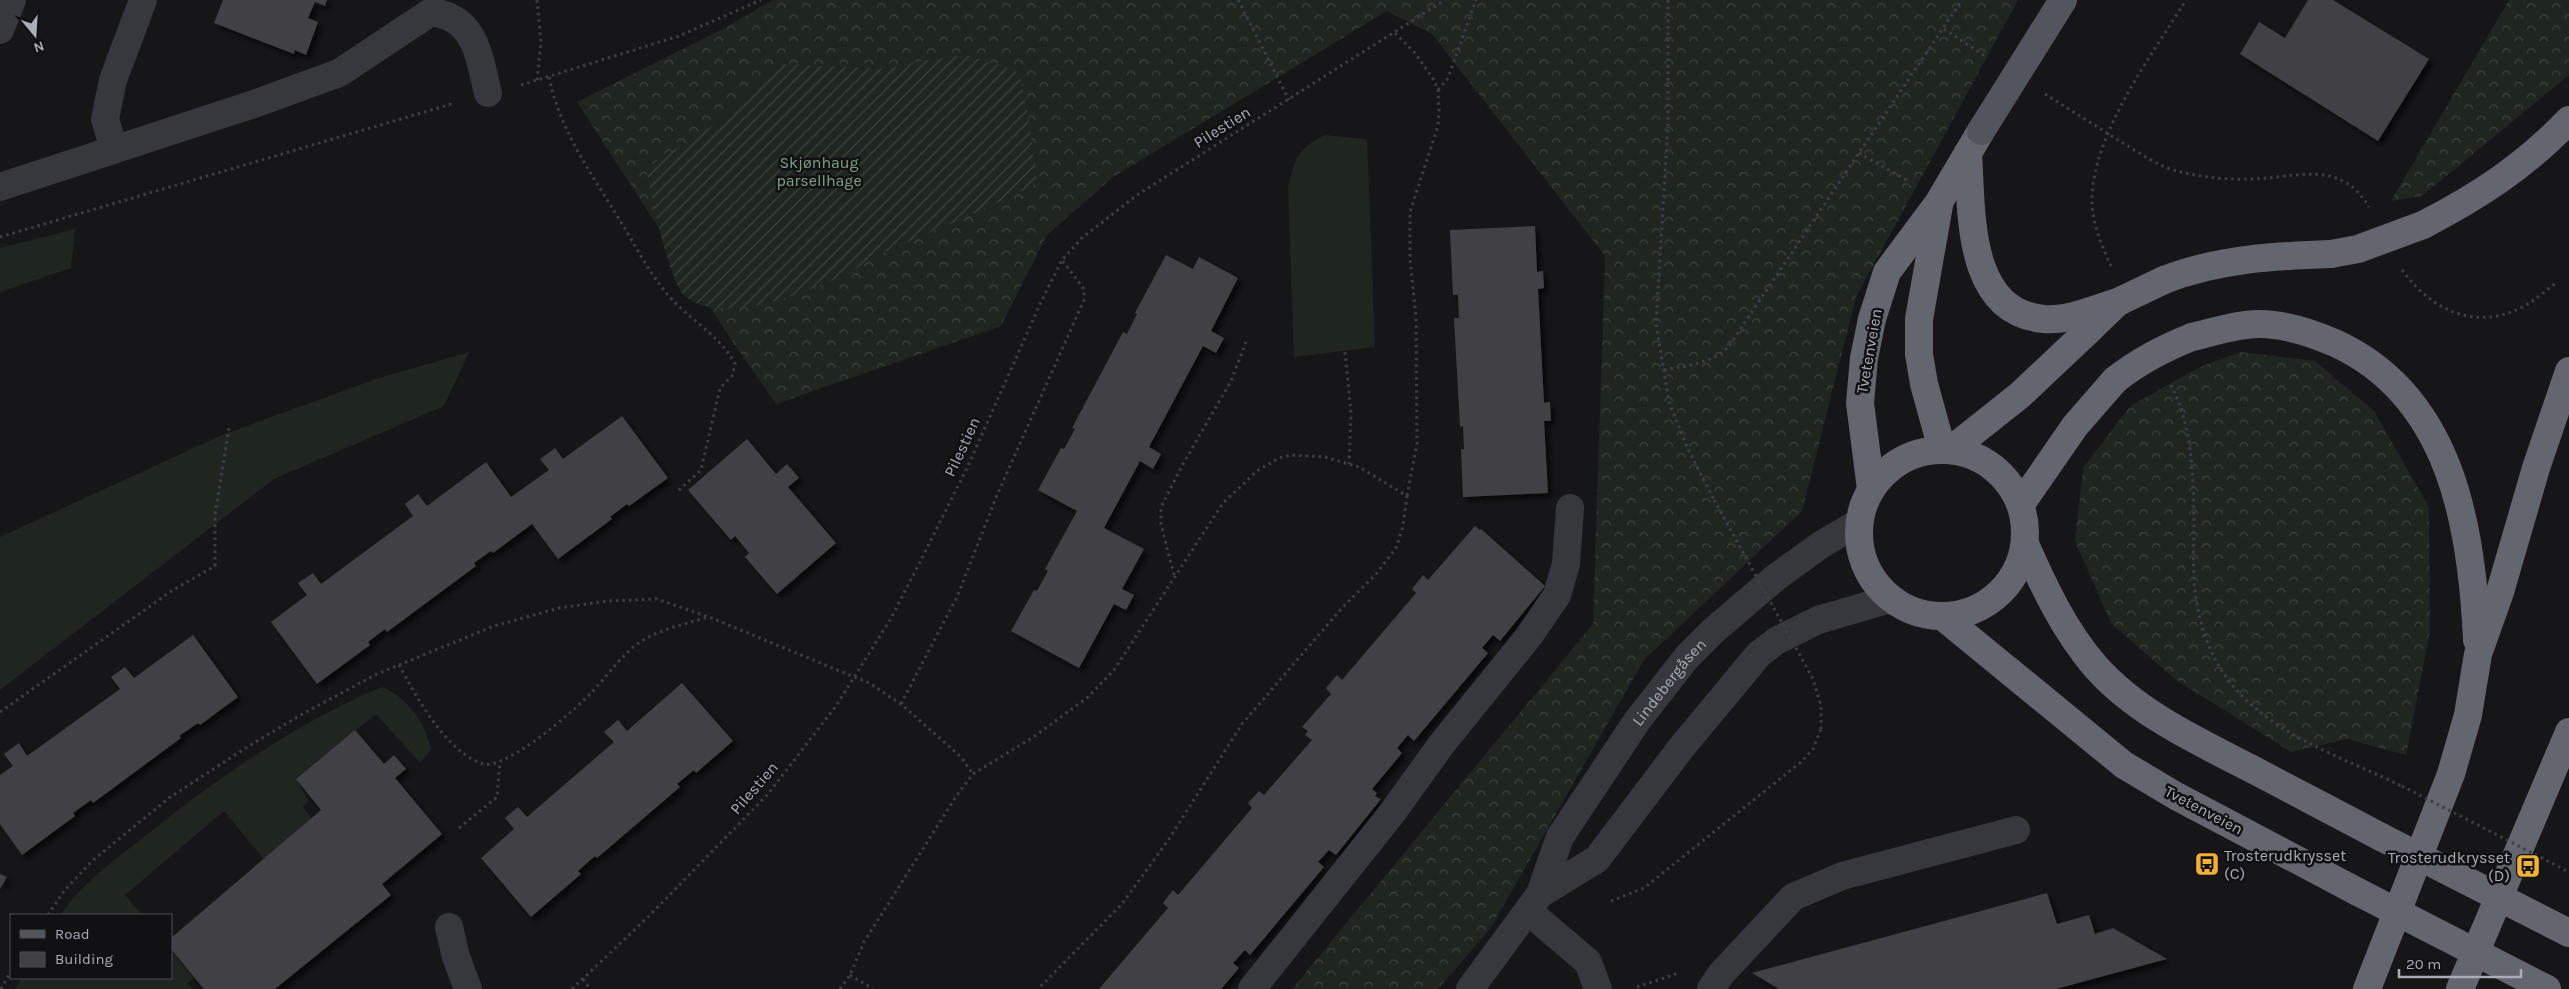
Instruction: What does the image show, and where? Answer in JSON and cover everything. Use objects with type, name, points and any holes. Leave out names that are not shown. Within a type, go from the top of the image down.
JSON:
[{"type":"highway","points":[[1947,449],[2020,395],[2085,321],[2118,302],[2164,280],[2210,265],[2331,254],[2358,248],[2423,225],[2490,189],[2547,143],[2569,120]]},
{"type":"highway","name":"Tvetenveien","points":[[1870,489],[1860,402],[1864,358],[1872,319],[1886,272],[1939,202],[1975,142]]},
{"type":"highway","points":[[1975,142],[1975,244],[1983,273],[1990,286],[1999,298],[2021,314],[2044,319],[2085,321]]},
{"type":"highway","name":"Tvetenveien","points":[[1939,202],[1919,319],[1919,354],[1924,384],[1947,449]]},
{"type":"highway","points":[[2021,504],[2074,426],[2115,380],[2134,365],[2192,337],[2229,328],[2259,324],[2290,328],[2318,335],[2370,362],[2412,402],[2428,423],[2457,497],[2468,543],[2476,597],[2478,654]]},
{"type":"highway","points":[[2367,989],[2451,774],[2468,715],[2478,654],[2500,592],[2536,468],[2569,371]]},
{"type":"highway","name":"Tvetenveien","points":[[1947,449],[1975,456],[1994,467],[2010,484],[2021,504],[2025,524],[2025,544],[2019,563],[2010,581],[1996,596],[1980,607],[1961,614],[1942,616],[1914,612],[1890,599],[1880,589],[1865,566],[1859,545],[1858,523],[1862,506],[1870,489],[1889,468],[1914,454],[1947,449]]},
{"type":"highway","name":"Tvetenveien","points":[[2025,544],[2045,590],[2069,630],[2096,666],[2129,697],[2164,721],[2216,751],[2569,933]]},
{"type":"highway","name":"Tvetenveien","points":[[1942,616],[2124,765],[2176,796],[2547,989]]},
{"type":"highway","points":[[2460,989],[2569,732]]},
{"type":"main road","name":"Tvetenveien","points":[[1975,142],[2063,0]]},
{"type":"street","points":[[0,30],[12,0]]},
{"type":"street","points":[[114,149],[105,118],[113,80],[143,0]]},
{"type":"street","points":[[0,187],[254,104],[339,73],[431,12],[442,13],[458,20],[476,43],[488,93]]},
{"type":"street","points":[[1252,989],[1392,813],[1441,745],[1529,636],[1557,595],[1566,564],[1570,508]]},
{"type":"street","name":"Lindebergåsen","points":[[1470,989],[1534,903],[1560,837],[1637,721],[1687,657],[1713,631],[1775,578],[1822,544],[1858,523]]},
{"type":"street","name":"Lindebergåsen","points":[[1534,903],[1597,859],[1681,748],[1760,654],[1776,641],[1818,620],[1890,599]]},
{"type":"street","points":[[1711,989],[1721,974],[1793,896],[1842,876],[2016,830]]},
{"type":"street","points":[[1534,903],[1588,962],[1598,989]]},
{"type":"street","points":[[449,928],[456,957],[468,989]]},
{"type":"path","points":[[537,0],[541,42],[537,80]]},
{"type":"path","points":[[0,238],[488,93],[549,77],[680,36],[761,0]]},
{"type":"path","points":[[1238,0],[1289,100]]},
{"type":"path","name":"Pilestien","points":[[572,989],[649,916],[768,794],[836,706],[890,620],[919,564],[971,460],[1041,302],[1062,260],[1082,238],[1137,195],[1445,0]]},
{"type":"path","points":[[1438,90],[1448,78],[1476,0]]},
{"type":"path","points":[[1611,901],[1644,888],[1730,821],[1801,762],[1813,749],[1821,729],[1822,706],[1813,679],[1714,500],[1687,447],[1672,411],[1656,324],[1668,125],[1668,0]]},
{"type":"path","points":[[1664,370],[1708,361],[1721,355],[1729,346],[1962,0]]},
{"type":"path","points":[[2110,264],[2094,218],[2092,203],[2096,169],[2121,107],[2186,0]]},
{"type":"path","points":[[1038,989],[1122,904],[1170,840],[1242,724],[1341,608],[1376,574],[1396,548],[1403,526],[1417,443],[1416,317],[1410,259],[1410,212],[1438,126],[1438,90],[1434,80],[1414,52],[1395,33]]},
{"type":"path","points":[[549,77],[558,112],[571,142],[650,269],[678,306],[723,345],[734,364],[732,376],[720,388],[701,470],[676,492]]},
{"type":"path","points":[[1858,153],[1911,182]]},
{"type":"path","points":[[901,704],[957,597],[997,496],[1084,300],[1084,289],[1062,260]]},
{"type":"path","points":[[1174,575],[1161,524],[1161,507],[1230,381],[1246,342]]},
{"type":"path","points":[[1345,352],[1351,413],[1349,464]]},
{"type":"path","points":[[2177,398],[2187,424],[2192,457],[2196,598],[2205,634],[2218,667],[2234,690],[2258,713],[2288,733],[2402,786],[2569,872]]},
{"type":"path","points":[[0,712],[173,590],[215,566],[215,515],[229,428]]},
{"type":"path","points":[[840,989],[850,976],[864,942],[957,795],[973,774],[1034,736],[1088,697],[1114,670],[1174,575],[1223,503],[1257,471],[1279,458],[1292,455],[1325,457],[1359,467],[1407,496]]},
{"type":"path","points":[[49,914],[64,891],[92,861],[169,798],[304,713],[399,665],[494,626],[559,608],[608,601],[657,599],[709,617],[855,676],[901,704],[961,757],[973,774]]},
{"type":"path","points":[[399,665],[427,712],[462,754],[485,764],[500,762],[540,738],[589,695],[615,666],[642,641],[652,635],[709,617]]},
{"type":"path","points":[[459,828],[497,797],[500,762]]},
{"type":"path","points":[[1,989],[10,972]]},
{"type":"path","points":[[850,976],[873,989]]},
{"type":"path","points":[[583,979],[590,989]]},
{"type":"green space","points":[[773,0],[2018,0],[1856,297],[1802,511],[1644,660],[1490,929],[1438,989],[1292,989],[1593,624],[1605,256],[1432,34],[1387,11],[1113,177],[1047,235],[1001,326],[776,404],[730,338],[577,102],[725,28]]},
{"type":"green space","points":[[2509,0],[2569,0],[2569,75],[2422,196],[2391,201]]},
{"type":"green space","name":"Skjønhaug parsellhage","points":[[967,55],[1019,72],[1029,120],[1037,183],[985,209],[888,250],[842,276],[786,298],[742,308],[721,308],[702,305],[686,297],[673,275],[667,257],[646,168],[734,110],[777,64],[888,69],[914,62]]},
{"type":"green space","points":[[1324,135],[1367,139],[1375,347],[1294,357],[1288,187],[1298,156]]},
{"type":"green space","points":[[75,229],[71,268],[0,292],[0,248]]},
{"type":"green space","points":[[469,352],[444,406],[274,479],[0,690],[0,537],[222,435],[376,379]]},
{"type":"green space","points":[[2240,352],[2315,361],[2374,411],[2429,507],[2430,631],[2406,755],[2347,739],[2291,752],[2176,680],[2111,623],[2075,541],[2083,468],[2130,406],[2200,367]]},
{"type":"green space","points":[[382,687],[391,692],[414,712],[425,730],[431,750],[420,763],[376,714],[296,778],[308,800],[303,807],[376,898],[328,937],[224,811],[125,895],[141,914],[62,914],[77,894],[108,865],[197,796],[286,736],[349,702]]},
{"type":"green space","points":[[172,951],[195,978],[187,983],[192,989],[15,989],[21,979],[172,979]]},
{"type":"building","points":[[223,0],[327,0],[325,6],[315,2],[308,18],[318,22],[306,55],[295,50],[294,54],[214,23]]},
{"type":"building","points":[[2308,0],[2333,0],[2429,59],[2378,141],[2240,54],[2259,22],[2285,38]]},
{"type":"building","points":[[1535,226],[1537,272],[1543,271],[1544,288],[1538,289],[1544,403],[1550,402],[1551,421],[1544,421],[1548,493],[1463,497],[1461,449],[1464,449],[1463,426],[1460,427],[1454,318],[1459,318],[1458,295],[1453,295],[1450,230]]},
{"type":"building","points":[[1166,255],[1193,269],[1199,257],[1238,278],[1211,331],[1224,338],[1216,353],[1203,346],[1149,447],[1161,454],[1153,469],[1140,461],[1104,528],[1144,549],[1122,589],[1134,595],[1126,610],[1114,604],[1079,668],[1011,631],[1034,590],[1037,591],[1048,571],[1045,569],[1077,511],[1038,490],[1061,448],[1064,449],[1075,429],[1072,428],[1123,332],[1127,334],[1137,314],[1135,313]]},
{"type":"building","points":[[622,416],[668,478],[629,506],[627,504],[610,517],[612,519],[558,559],[532,524],[493,553],[491,551],[474,563],[476,566],[387,632],[385,629],[368,642],[370,645],[317,684],[271,622],[307,595],[298,583],[313,573],[321,584],[413,516],[405,504],[418,494],[427,506],[486,462],[511,497],[549,470],[540,459],[555,448],[563,459]]},
{"type":"building","points":[[747,439],[776,474],[787,464],[799,478],[788,487],[836,543],[777,594],[745,557],[749,553],[735,536],[731,540],[688,490]]},
{"type":"building","points":[[1475,526],[1481,529],[1545,586],[1500,641],[1493,635],[1482,648],[1488,653],[1414,741],[1408,735],[1397,748],[1402,753],[1372,789],[1377,793],[1375,796],[1381,799],[1336,855],[1329,850],[1318,862],[1324,867],[1250,955],[1245,950],[1233,963],[1239,968],[1221,989],[1099,989],[1168,908],[1163,903],[1173,890],[1178,895],[1252,808],[1248,803],[1259,791],[1264,795],[1312,740],[1305,735],[1308,731],[1302,727],[1331,694],[1326,688],[1337,675],[1342,680],[1416,593],[1412,589],[1423,575],[1428,580]]},
{"type":"building","points":[[193,635],[238,697],[200,725],[198,723],[179,736],[181,738],[93,803],[91,800],[73,813],[75,816],[22,855],[0,824],[0,775],[13,766],[4,754],[19,743],[27,756],[120,689],[111,677],[125,667],[134,678]]},
{"type":"building","points":[[682,683],[733,741],[696,773],[694,770],[677,784],[680,787],[597,858],[595,856],[578,871],[581,874],[531,917],[481,858],[514,829],[505,818],[518,807],[527,817],[614,742],[604,732],[618,720],[627,731]]},
{"type":"building","points":[[355,730],[384,764],[394,755],[406,769],[395,778],[442,834],[382,884],[391,895],[275,989],[204,989],[172,950],[172,937],[321,810],[296,779]]},
{"type":"building","points":[[0,874],[7,877],[0,889]]},
{"type":"building","points":[[2047,893],[2057,924],[2089,915],[2095,934],[2113,928],[2167,959],[2056,989],[1779,989],[1752,973]]},
{"type":"place","name":"Trosterudkrysset (C)","points":[[2207,864]]},
{"type":"place","name":"Trosterudkrysset (D)","points":[[2528,866]]}]
